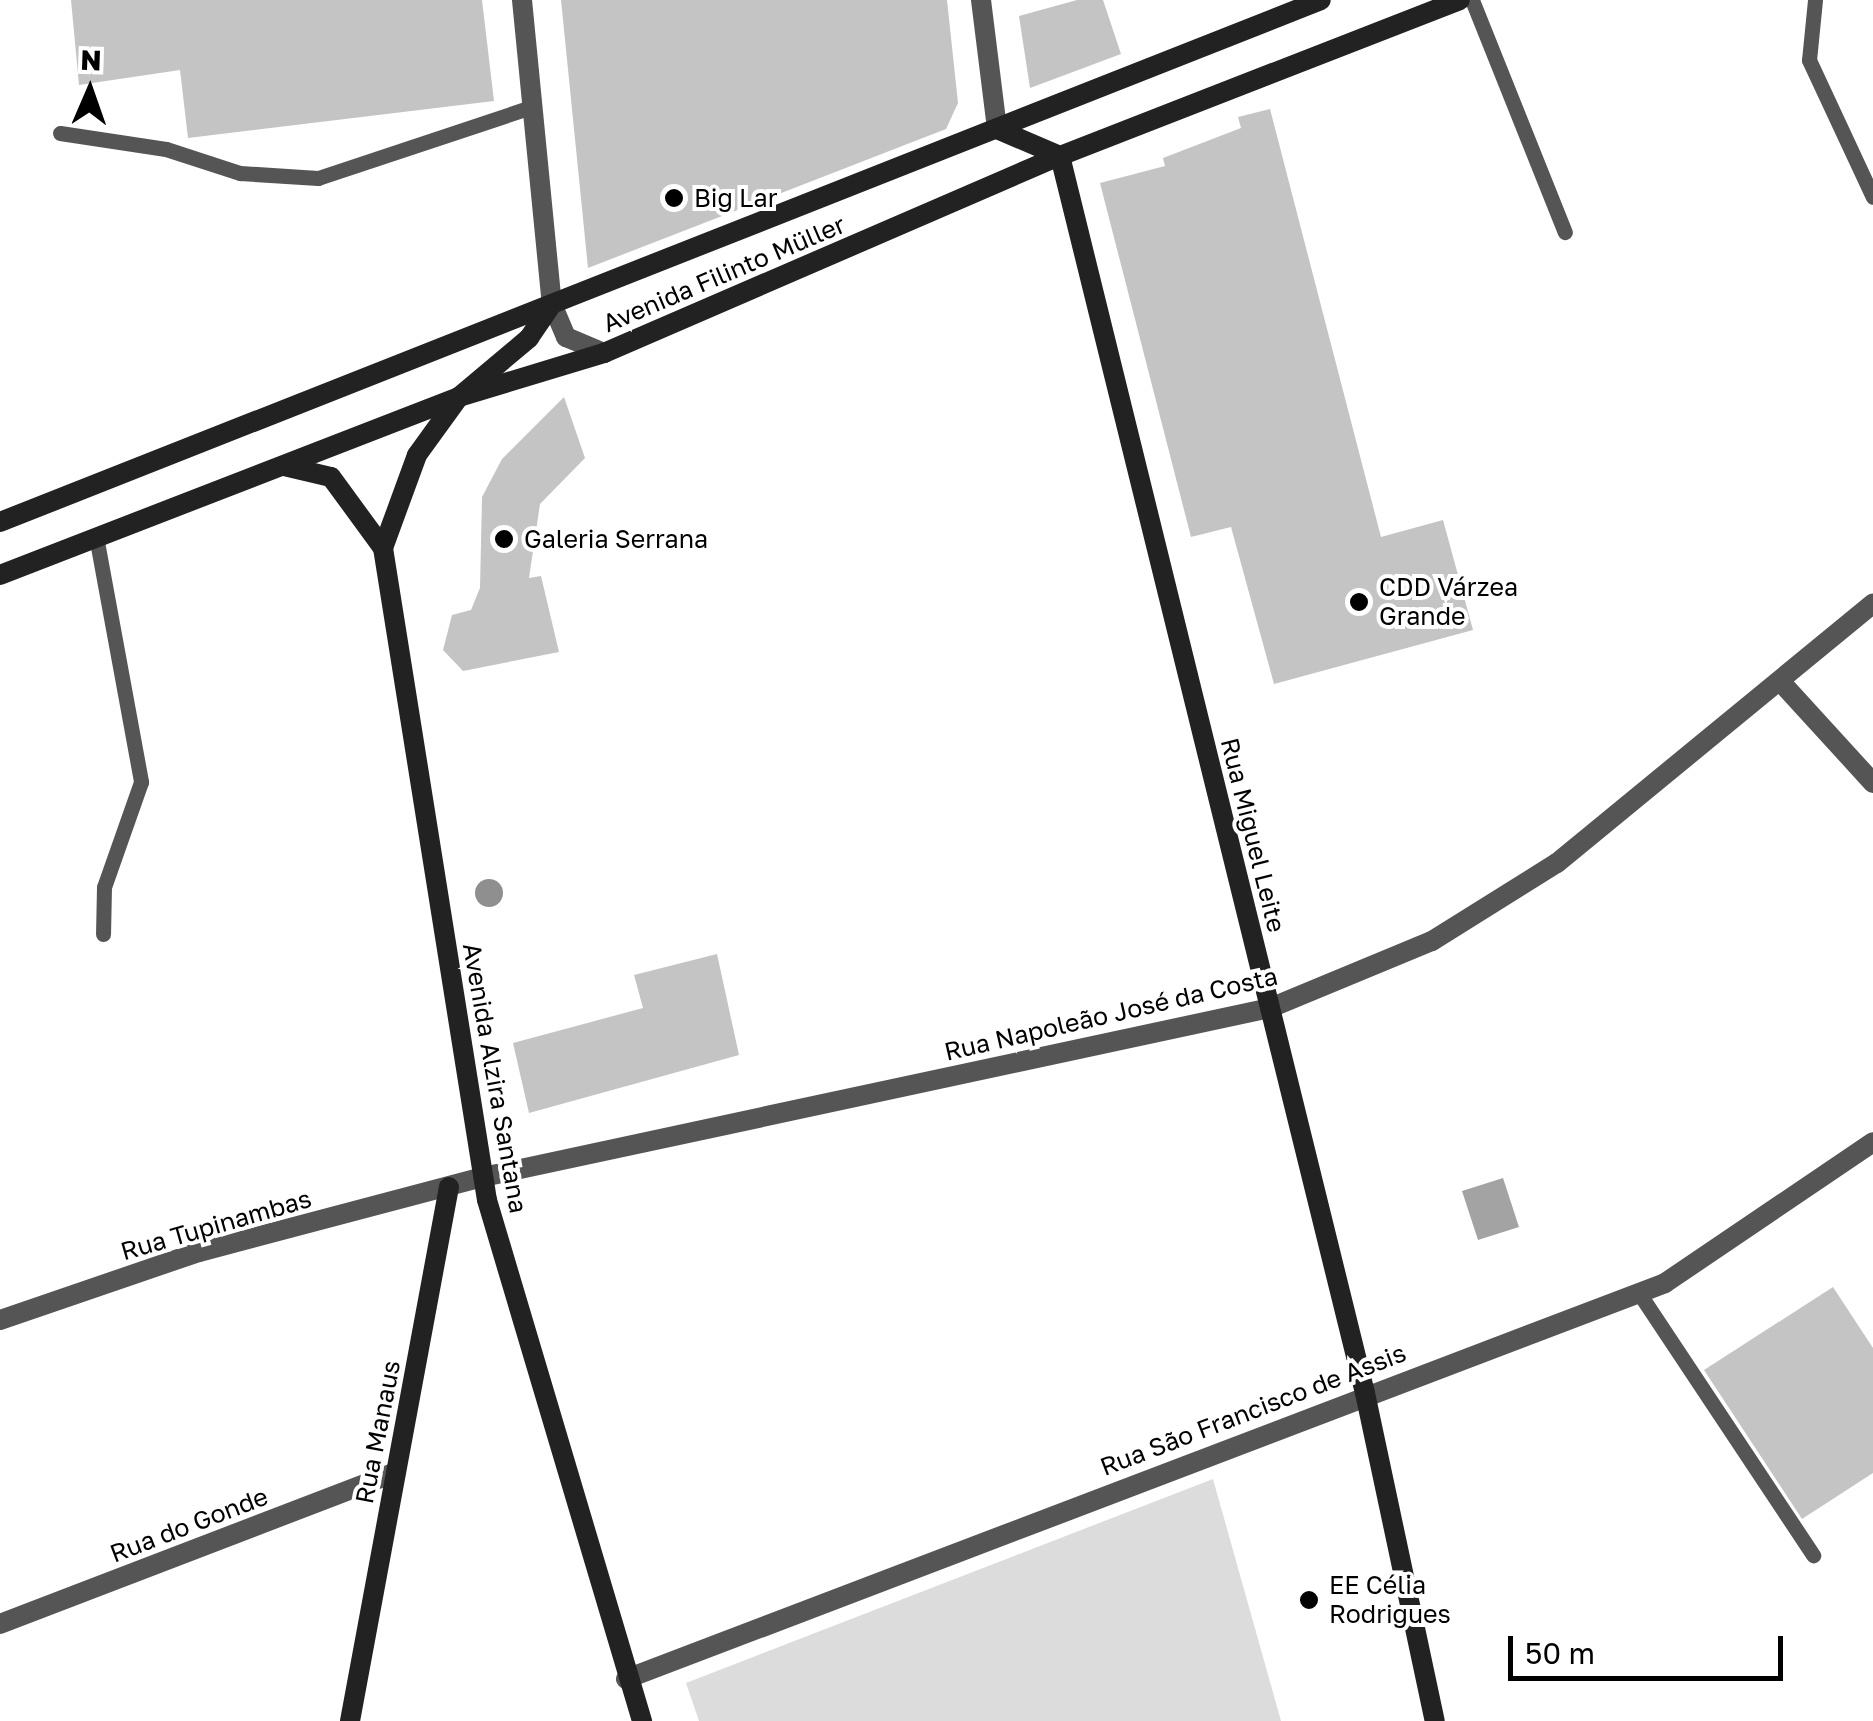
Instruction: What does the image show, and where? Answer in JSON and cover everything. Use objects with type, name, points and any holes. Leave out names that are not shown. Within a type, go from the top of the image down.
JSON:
[{"type":"main road","name":"Avenida Filinto Müller","points":[[0,522],[1322,0]]},
{"type":"main road","name":"Avenida Filinto Müller","points":[[0,574],[459,397],[604,353],[1060,156],[1460,0]]},
{"type":"main road","points":[[997,128],[1060,156]]},
{"type":"main road","name":"Rua Miguel Leite","points":[[1060,156],[1365,1393],[1435,1721]]},
{"type":"main road","name":"Avenida Alzira Santana","points":[[383,548],[417,455],[459,397],[530,338],[552,304]]},
{"type":"main road","name":"Avenida Alzira Santana","points":[[284,466],[331,477],[383,548],[483,1176],[626,1679],[642,1721]]},
{"type":"main road","name":"Rua Manaus","points":[[350,1721],[449,1187]]},
{"type":"street","points":[[522,0],[552,304],[566,337],[604,353]]},
{"type":"street","points":[[982,0],[997,128]]},
{"type":"street","name":"Rua Napoleão José da Costa","points":[[483,1176],[1270,1008],[1432,942],[1558,864],[1873,603]]},
{"type":"street","points":[[1780,681],[1873,782]]},
{"type":"street","name":"Rua São Francisco de Assis","points":[[626,1679],[1365,1393],[1639,1292],[1873,1142]]},
{"type":"street","points":[[449,1187],[483,1176]]},
{"type":"street","name":"Rua Tupinambas","points":[[0,1320],[199,1252],[449,1187]]},
{"type":"street","name":"Rua do Gonde","points":[[0,1624],[396,1472]]},
{"type":"lane","points":[[1472,0],[1565,232]]},
{"type":"lane","points":[[1815,0],[1809,60],[1873,196]]},
{"type":"lane","points":[[60,133],[166,149],[240,173],[318,178],[532,108]]},
{"type":"lane","points":[[96,536],[140,782],[104,886],[103,934]]},
{"type":"lane","points":[[1639,1292],[1813,1554]]},
{"type":"shaded area","points":[[1503,1178],[1519,1227],[1478,1240],[1462,1191]]},
{"type":"shaded area","points":[[1213,1479],[1281,1721],[699,1721],[686,1683]]},
{"type":"building","points":[[71,0],[482,0],[494,101],[188,138],[180,70],[79,85]]},
{"type":"building","name":"Big Lar","points":[[561,0],[947,0],[958,103],[946,129],[588,268]]},
{"type":"building","points":[[1077,0],[1103,0],[1121,54],[1030,88],[1019,16]]},
{"type":"building","points":[[1270,109],[1381,537],[1443,520],[1473,630],[1274,684],[1231,527],[1191,537],[1100,183],[1165,166],[1163,158],[1241,128],[1238,117]]},
{"type":"building","name":"Galeria Serrana","points":[[564,397],[585,458],[540,504],[529,578],[541,576],[559,652],[463,671],[443,650],[452,615],[471,610],[480,588],[482,497],[502,459]]},
{"type":"building","points":[[717,954],[739,1055],[529,1113],[513,1043],[643,1008],[634,975]]},
{"type":"building","points":[[1833,1287],[1873,1348],[1873,1473],[1802,1519],[1704,1370]]},
{"type":"place","name":"Big Lar","points":[[674,198]]},
{"type":"place","name":"Galeria Serrana","points":[[504,539]]},
{"type":"place","name":"CDD Várzea Grande","points":[[1359,602]]},
{"type":"place","name":"EE Célia Rodrigues","points":[[1309,1600]]}]
